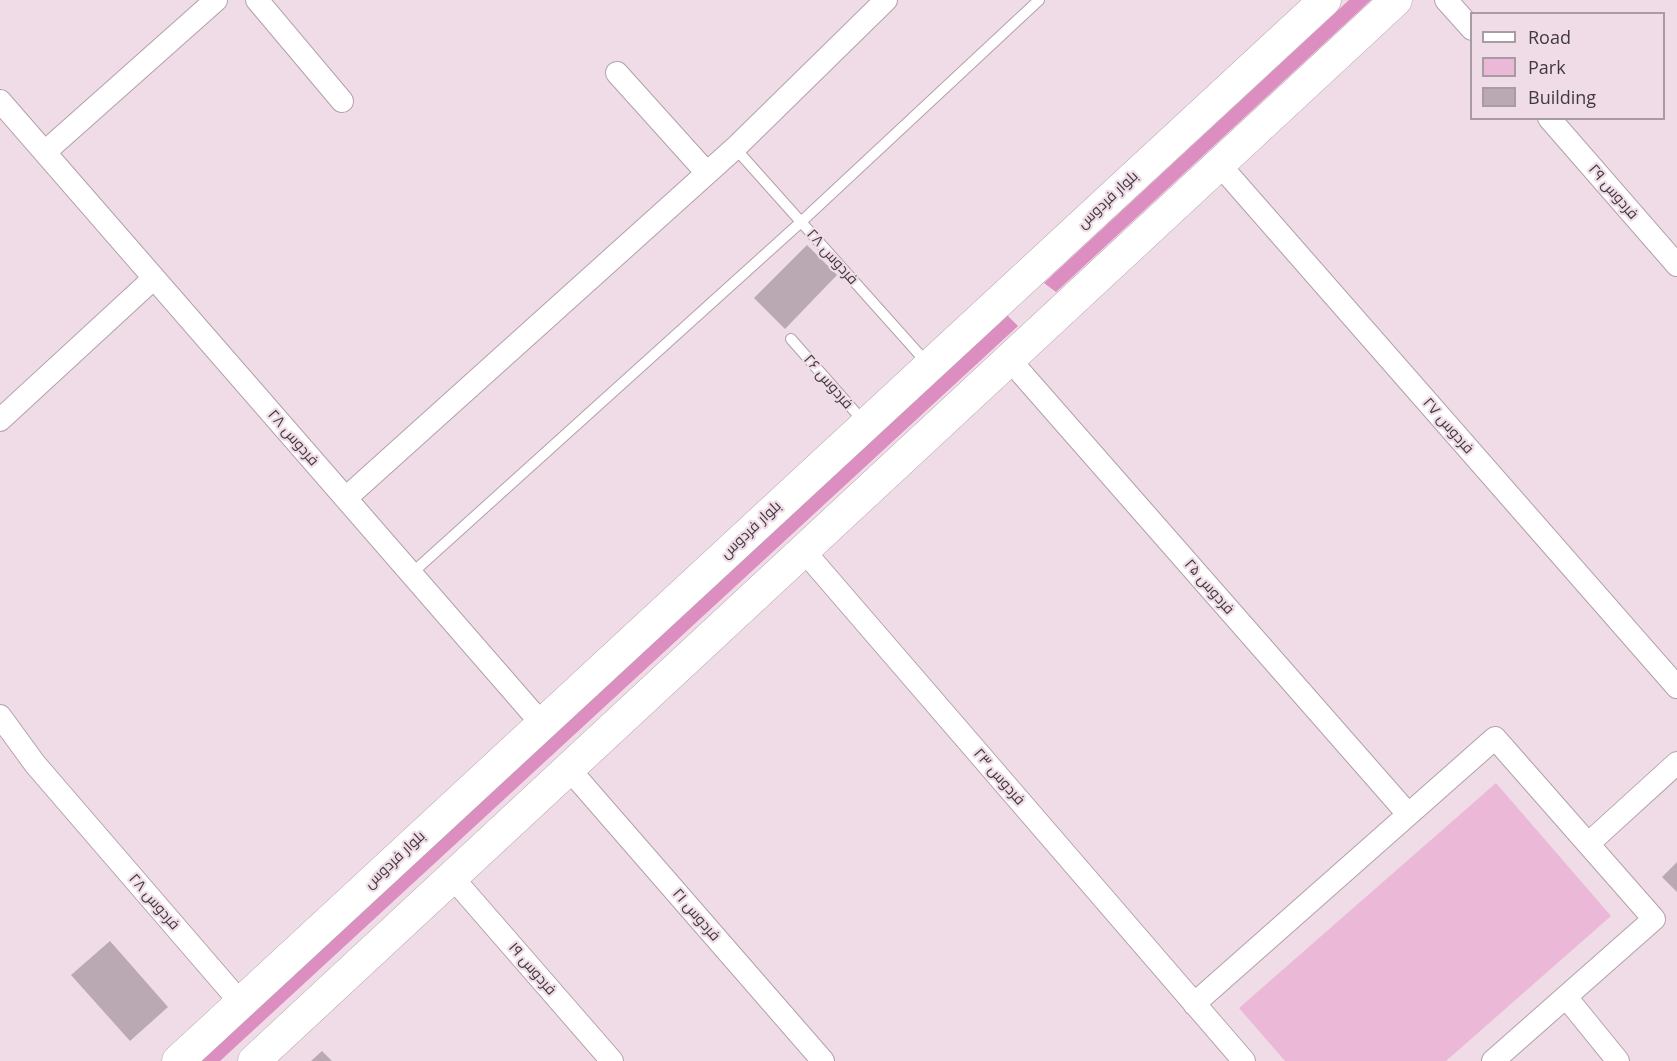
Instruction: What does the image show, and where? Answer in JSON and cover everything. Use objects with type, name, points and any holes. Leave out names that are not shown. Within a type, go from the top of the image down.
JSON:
[{"type":"main road","name":"بلوار فردوس","points":[[178,1061],[1325,0]]},
{"type":"main road","points":[[262,1058],[452,877],[1396,0]]},
{"type":"main road","points":[[1011,290],[1045,327]]},
{"type":"street","points":[[45,152],[216,0]]},
{"type":"street","points":[[257,0],[342,101]]},
{"type":"street","points":[[346,498],[735,148],[886,0]]},
{"type":"street","points":[[1446,0],[1470,27]]},
{"type":"street","points":[[617,73],[707,173]]},
{"type":"street","name":"فردوس ۲۸","points":[[0,101],[542,724]]},
{"type":"street","name":"فردوس ۲۹","points":[[1551,120],[1677,265]]},
{"type":"street","name":"فردوس ۲۷","points":[[1219,164],[1677,687]]},
{"type":"street","points":[[0,420],[154,278]]},
{"type":"street","name":"فردوس ۲۵","points":[[1010,359],[1408,814]]},
{"type":"street","name":"فردوس ۲۳","points":[[804,551],[1244,1061]]},
{"type":"street","name":"فردوس ۲۸","points":[[0,716],[35,764],[241,1003]]},
{"type":"street","points":[[1194,1004],[1495,738],[1654,919],[1493,1061]]},
{"type":"street","points":[[1588,844],[1677,763]]},
{"type":"street","name":"فردوس ۲۱","points":[[569,769],[823,1061]]},
{"type":"street","name":"فردوس ۱۹","points":[[452,877],[612,1061]]},
{"type":"street","points":[[1566,997],[1618,1061]]},
{"type":"lane","points":[[411,574],[801,222],[1039,0]]},
{"type":"lane","name":"فردوس ۲۸","points":[[735,148],[929,365]]},
{"type":"lane","name":"فردوس ۲۶","points":[[791,339],[866,424]]},
{"type":"green space","points":[[1496,783],[1611,916],[1446,1061],[1285,1061],[1239,1008]]},
{"type":"shaded area","points":[[1349,0],[1371,0],[1056,292],[1044,283]]},
{"type":"shaded area","points":[[1006,314],[1018,326],[220,1061],[197,1061]]},
{"type":"building","points":[[807,245],[837,275],[785,329],[754,298]]},
{"type":"building","points":[[1677,862],[1677,892],[1662,877]]},
{"type":"building","points":[[110,941],[168,1007],[130,1041],[71,975]]},
{"type":"building","points":[[322,1051],[332,1061],[311,1061]]}]
